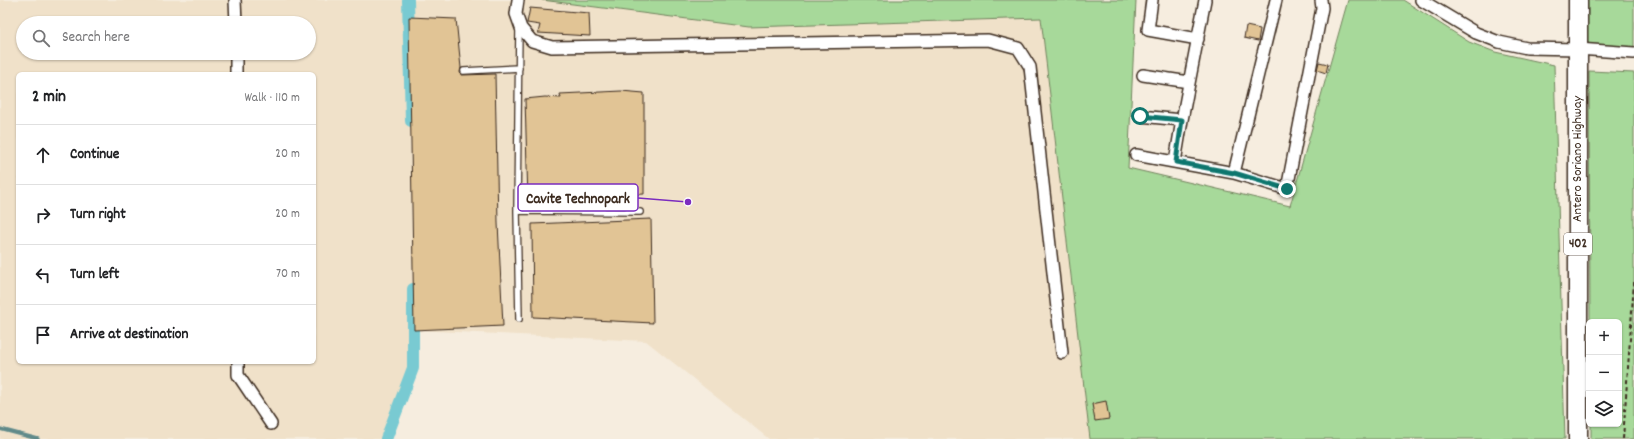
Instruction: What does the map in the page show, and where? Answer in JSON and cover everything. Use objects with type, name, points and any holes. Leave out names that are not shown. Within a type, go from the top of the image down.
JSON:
[{"type":"main road","name":"Antero Soriano Highway","points":[[1578,0],[1578,439]]},
{"type":"street","points":[[235,0],[236,16]]},
{"type":"street","points":[[518,0],[516,14],[521,28],[532,41],[552,47],[988,40],[1018,48],[1030,67],[1062,353]]},
{"type":"street","points":[[1152,0],[1148,30],[1198,39]]},
{"type":"street","points":[[1176,162],[1182,120],[1205,0]]},
{"type":"street","points":[[1234,173],[1276,0]]},
{"type":"street","points":[[1136,155],[1234,173],[1287,189],[1322,8],[1321,0]]},
{"type":"street","points":[[1421,0],[1476,33],[1499,42],[1527,48],[1578,49],[1634,53]]},
{"type":"street","points":[[236,60],[236,72]]},
{"type":"street","points":[[1143,75],[1189,82]]},
{"type":"street","points":[[1140,116],[1182,120]]},
{"type":"street","points":[[238,364],[238,375],[271,424]]},
{"type":"lane","points":[[519,22],[517,211],[519,319]]},
{"type":"lane","points":[[464,71],[519,68]]},
{"type":"lane","points":[[517,211],[640,212]]},
{"type":"path","points":[[1623,439],[1634,282]]},
{"type":"shaded area","points":[[0,0],[542,0],[749,27],[1041,18],[1090,439],[769,439],[646,341],[414,330],[413,368],[386,439],[0,439]]},
{"type":"green space","points":[[542,0],[1136,0],[1128,168],[1290,206],[1348,0],[1403,0],[1469,42],[1495,52],[1554,65],[1565,439],[1090,439],[1041,18],[749,27]]},
{"type":"green space","points":[[1584,0],[1634,0],[1634,49],[1582,45]]},
{"type":"green space","points":[[1589,71],[1634,73],[1634,439],[1591,439],[1591,427],[1622,427],[1622,319],[1590,319]]},
{"type":"building","points":[[530,8],[589,13],[590,36],[538,33],[540,25],[527,23]]},
{"type":"building","points":[[409,17],[456,19],[461,75],[495,74],[498,223],[503,326],[414,330]]},
{"type":"building","points":[[1246,26],[1260,29],[1258,41],[1244,38]]},
{"type":"building","points":[[1319,62],[1328,64],[1326,73],[1317,70]]},
{"type":"building","points":[[621,91],[644,93],[644,194],[528,200],[525,99],[545,97],[561,98],[560,94]]},
{"type":"building","points":[[651,219],[653,323],[533,317],[532,224]]},
{"type":"building","points":[[1106,401],[1109,419],[1095,421],[1092,404]]},
{"type":"waterway","points":[[408,0],[411,121]]},
{"type":"waterway","points":[[386,439],[413,368],[413,289]]},
{"type":"waterway","points":[[0,429],[38,439]]},
{"type":"place","name":"Cavite Technopark","points":[[688,202]]},
{"type":"route","points":[[1140,116],[1182,120],[1176,162],[1234,173],[1287,189]]}]
